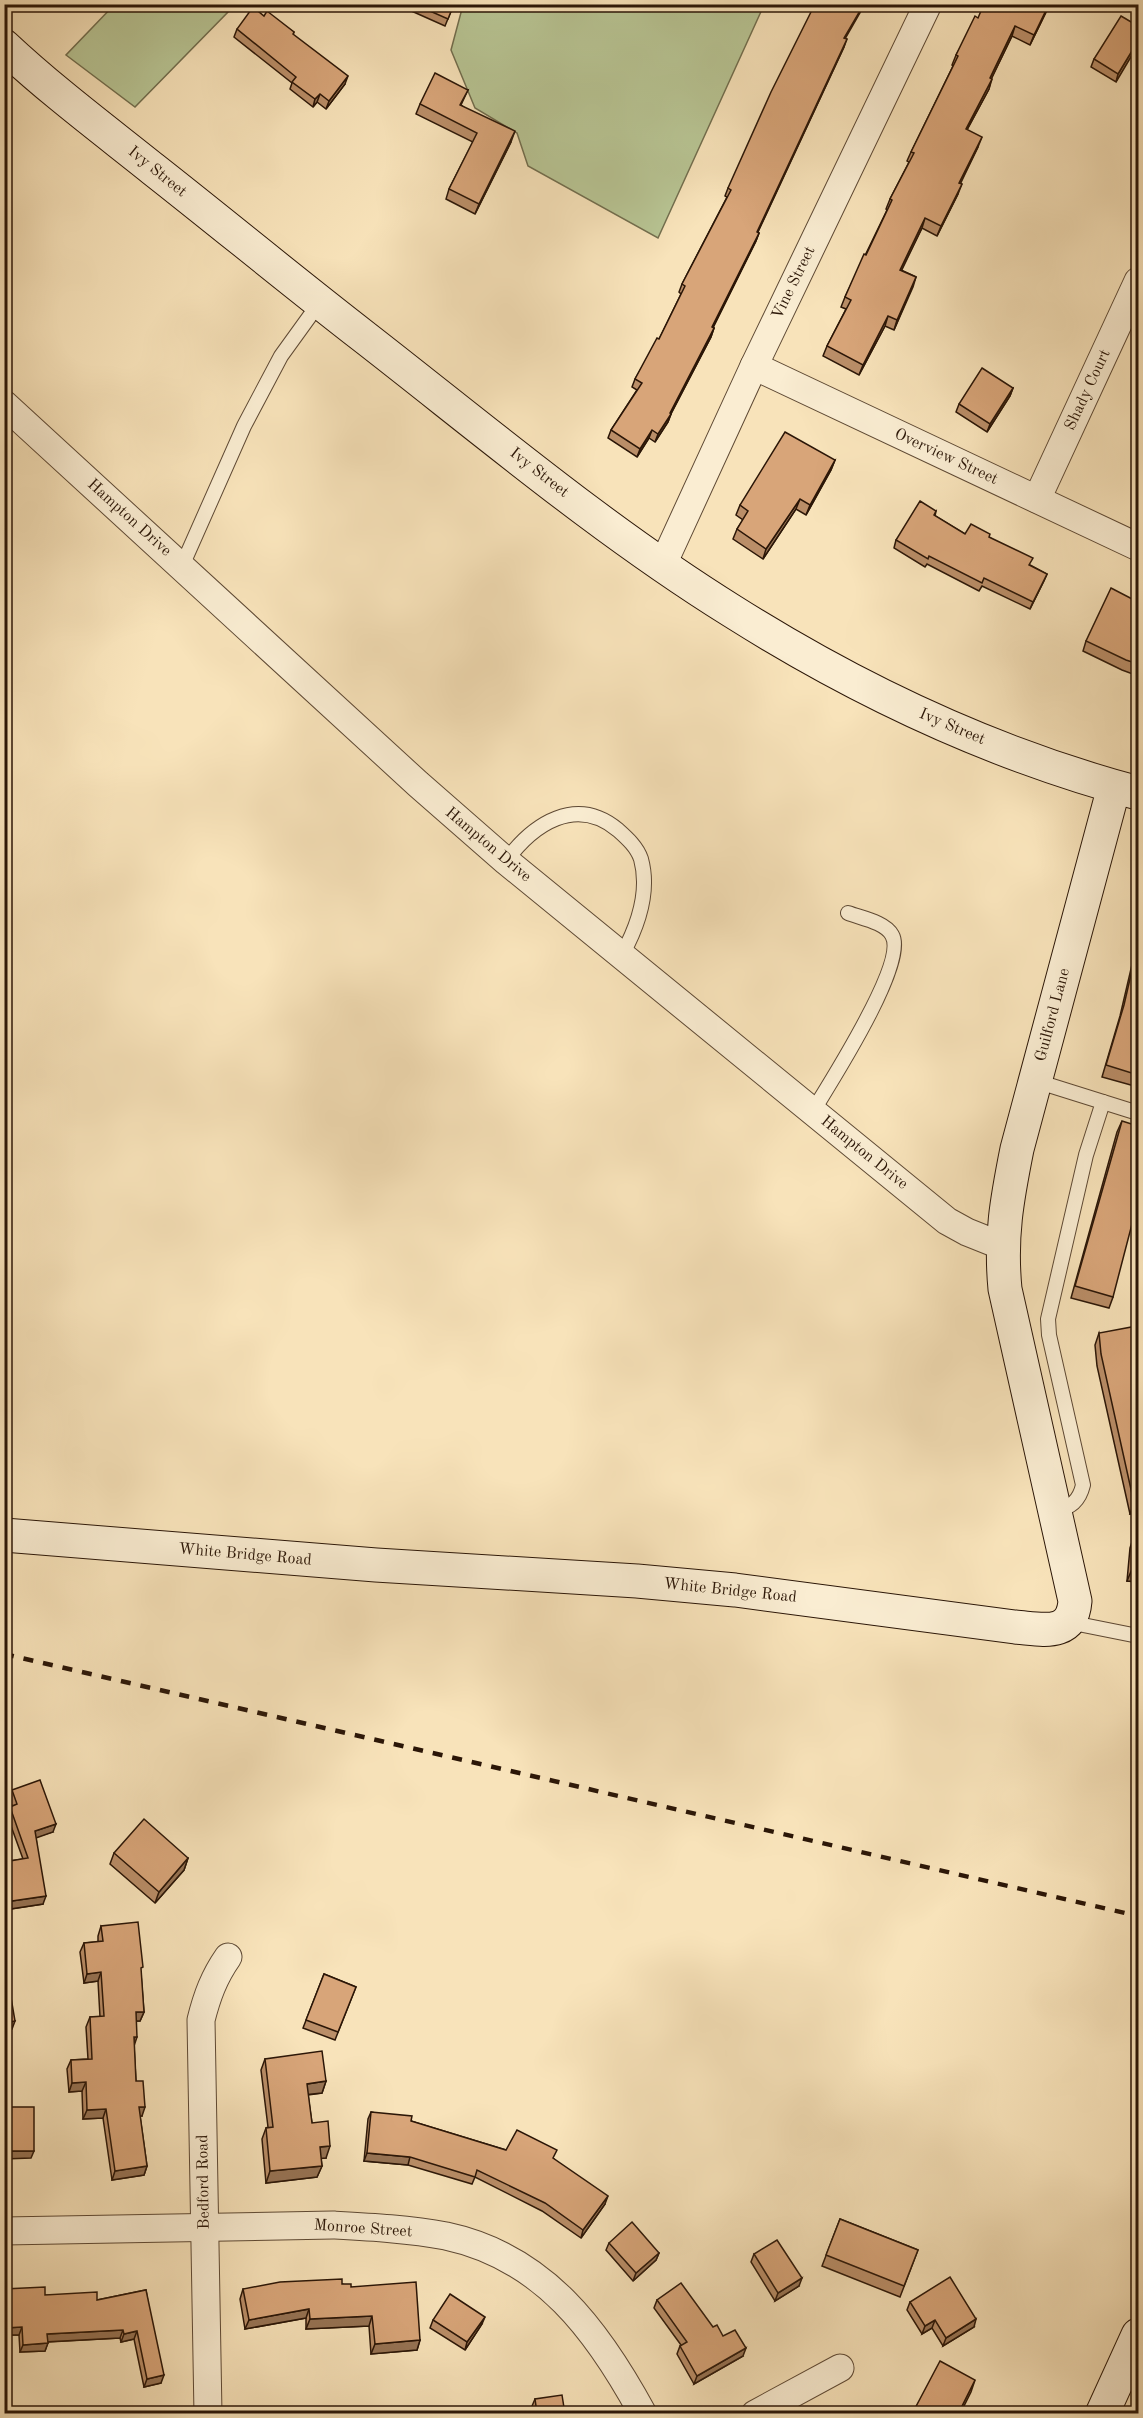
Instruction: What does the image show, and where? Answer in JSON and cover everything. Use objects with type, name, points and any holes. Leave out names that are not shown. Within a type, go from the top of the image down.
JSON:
[{"type":"street","name":"Vine Street","points":[[663,564],[754,366],[928,4]]},
{"type":"street","name":"Ivy Street","points":[[4,46],[320,302],[602,522],[730,610],[879,695],[931,719],[1021,756],[1126,790]]},
{"type":"street","name":"Shady Court","points":[[1037,499],[1138,281]]},
{"type":"street","name":"Overview Street","points":[[754,366],[1138,548]]},
{"type":"street","name":"Hampton Drive","points":[[4,404],[417,784],[506,861],[947,1221],[1002,1246]]},
{"type":"street","name":"Guilford Lane","points":[[1002,1246],[1007,1198],[1036,1081],[1126,790]]},
{"type":"street","points":[[1002,1246],[1005,1289],[1074,1601],[1074,1612],[1068,1622]]},
{"type":"street","name":"White Bridge Road","points":[[4,1535],[376,1565],[637,1581],[735,1590],[1015,1627],[1052,1630],[1068,1622]]},
{"type":"street","name":"Bedford Road","points":[[208,2414],[201,2020],[207,1994],[228,1957]]},
{"type":"street","name":"Monroe Street","points":[[4,2231],[333,2225],[377,2227],[446,2236],[495,2253],[540,2279],[578,2314],[597,2338],[643,2414]]},
{"type":"street","points":[[1102,2414],[1138,2335]]},
{"type":"street","points":[[755,2414],[840,2368]]},
{"type":"lane","points":[[182,566],[244,426],[281,356],[320,302]]},
{"type":"lane","points":[[506,861],[519,844],[536,829],[555,818],[569,815],[591,816],[612,825],[628,838],[637,850],[641,858],[644,884],[642,908],[635,933],[622,955]]},
{"type":"lane","points":[[813,1111],[873,1009],[887,977],[895,945],[894,936],[886,928],[848,913]]},
{"type":"lane","points":[[1036,1081],[1138,1113]]},
{"type":"lane","points":[[1055,1513],[1074,1504],[1080,1496],[1083,1485],[1049,1335],[1048,1319],[1086,1155],[1103,1102]]},
{"type":"lane","points":[[1068,1622],[1138,1636]]},
{"type":"green space","points":[[115,4],[231,5],[228,12],[135,107],[66,55]]},
{"type":"green space","points":[[463,5],[764,5],[658,238],[528,166],[517,133],[475,108],[451,50]]},
{"type":"building","points":[[414,4],[454,4],[448,19]]},
{"type":"building","points":[[815,4],[864,4],[844,38],[847,39],[757,232],[759,233],[671,414],[658,434],[652,430],[640,449],[611,430],[642,383],[635,379],[657,338],[659,339],[685,286],[682,284],[731,190],[728,188],[771,92]]},
{"type":"building","points":[[984,4],[1049,4],[1034,35],[1015,26],[990,78],[992,79],[966,129],[982,137],[959,183],[962,184],[941,226],[925,218],[900,270],[916,277],[897,320],[888,316],[863,365],[827,346],[851,300],[845,297],[864,254],[866,255],[892,200],[890,199],[914,153],[911,152],[958,56],[956,55],[975,16],[978,18]]},
{"type":"building","points":[[253,7],[264,16],[267,11],[348,76],[329,101],[320,94],[315,99],[292,82],[296,77],[237,29]]},
{"type":"building","points":[[1121,16],[1138,26],[1138,41],[1118,74],[1094,59]]},
{"type":"building","points":[[435,73],[468,90],[460,105],[515,131],[479,204],[449,189],[477,133],[420,104]]},
{"type":"building","points":[[982,368],[1013,388],[990,424],[959,404]]},
{"type":"building","points":[[785,432],[835,460],[810,505],[800,499],[766,549],[737,529],[748,511],[740,505]]},
{"type":"building","points":[[920,501],[936,511],[934,515],[965,534],[971,524],[990,534],[989,537],[1033,558],[1029,565],[1047,574],[1033,602],[984,578],[982,583],[929,556],[928,559],[896,540]]},
{"type":"building","points":[[1111,588],[1138,602],[1138,664],[1086,641]]},
{"type":"building","points":[[1138,944],[1138,1075],[1106,1065],[1124,1005]]},
{"type":"building","points":[[1122,1121],[1138,1126],[1138,1201],[1113,1297],[1075,1286]]},
{"type":"building","points":[[1137,1326],[1138,1502],[1134,1503],[1101,1354],[1099,1333]]},
{"type":"building","points":[[1134,1536],[1138,1537],[1138,1570],[1132,1569]]},
{"type":"building","points":[[40,1780],[56,1824],[35,1831],[46,1896],[5,1902],[4,1862],[28,1858],[10,1807],[17,1804],[12,1790]]},
{"type":"building","points":[[144,1819],[188,1858],[159,1892],[114,1853]]},
{"type":"building","points":[[138,1922],[143,1967],[141,1968],[144,2012],[136,2012],[137,2037],[134,2037],[136,2081],[143,2081],[145,2107],[139,2107],[147,2166],[115,2171],[106,2109],[87,2110],[86,2082],[72,2083],[71,2060],[92,2059],[90,2017],[104,2016],[101,1972],[87,1974],[84,1943],[103,1941],[101,1926]]},
{"type":"building","points":[[324,1974],[356,1987],[338,2032],[306,2020]]},
{"type":"building","points":[[10,1992],[15,2021],[4,2023],[4,1993]]},
{"type":"building","points":[[322,2051],[326,2081],[307,2084],[312,2123],[328,2121],[330,2146],[320,2147],[322,2166],[270,2171],[266,2128],[273,2127],[265,2059]]},
{"type":"building","points":[[4,2107],[34,2107],[34,2151],[4,2151]]},
{"type":"building","points":[[371,2112],[412,2116],[411,2121],[506,2150],[517,2130],[557,2150],[553,2158],[608,2196],[583,2230],[545,2203],[477,2170],[475,2177],[410,2157],[367,2153]]},
{"type":"building","points":[[840,2219],[918,2250],[904,2286],[826,2255]]},
{"type":"building","points":[[632,2222],[659,2253],[636,2273],[609,2243]]},
{"type":"building","points":[[777,2240],[802,2278],[778,2293],[754,2254]]},
{"type":"building","points":[[950,2277],[976,2319],[946,2338],[935,2320],[925,2326],[910,2302]]},
{"type":"building","points":[[342,2279],[342,2284],[351,2284],[351,2287],[416,2282],[420,2340],[375,2344],[372,2316],[310,2319],[309,2309],[249,2320],[243,2289],[280,2282]]},
{"type":"building","points":[[681,2283],[713,2327],[717,2325],[723,2336],[735,2330],[746,2348],[697,2376],[680,2346],[687,2342],[657,2300]]},
{"type":"building","points":[[45,2287],[45,2295],[97,2292],[97,2300],[146,2290],[164,2375],[147,2379],[137,2331],[124,2334],[123,2330],[47,2334],[48,2343],[23,2345],[22,2327],[4,2328],[4,2289]]},
{"type":"building","points":[[450,2294],[485,2317],[467,2342],[433,2320]]},
{"type":"building","points":[[940,2361],[975,2380],[958,2414],[912,2414]]},
{"type":"building","points":[[562,2395],[565,2414],[536,2414],[535,2399]]},
{"type":"building","points":[[160,2413],[160,2414],[82,2414]]},
{"type":"railway","points":[[4,1654],[1138,1916]]}]
